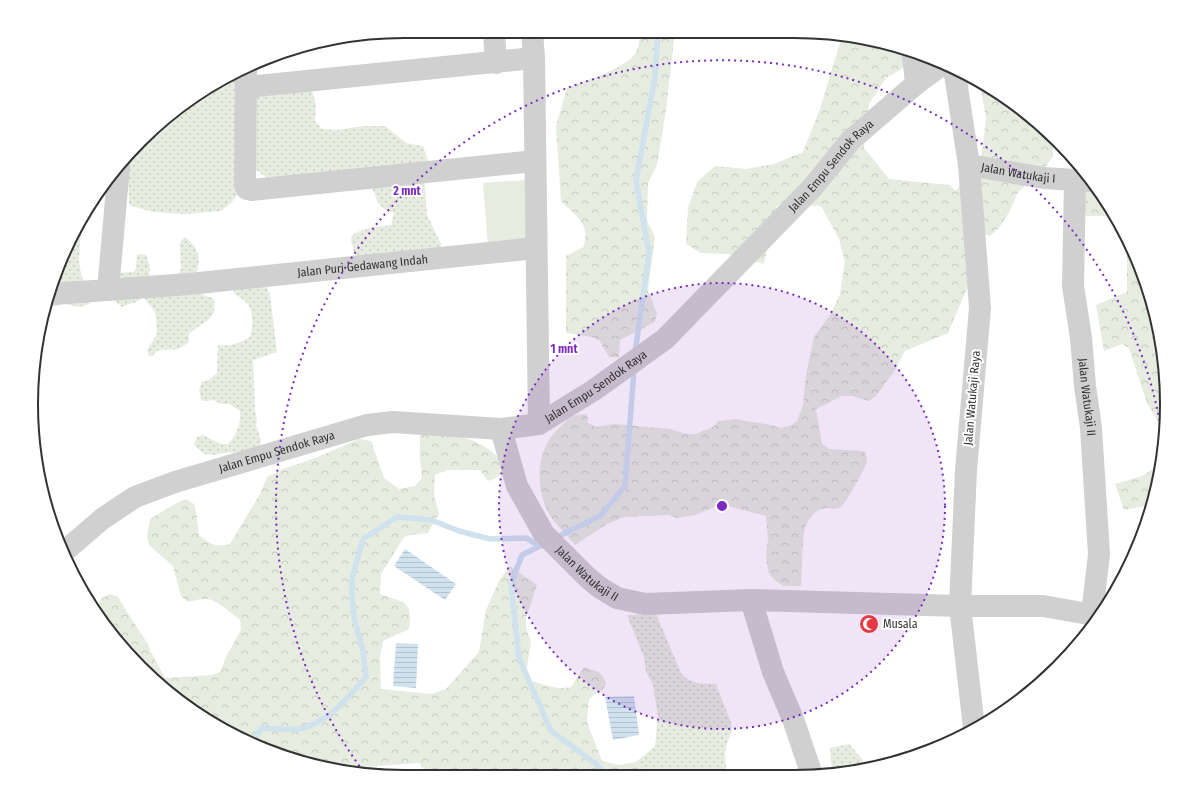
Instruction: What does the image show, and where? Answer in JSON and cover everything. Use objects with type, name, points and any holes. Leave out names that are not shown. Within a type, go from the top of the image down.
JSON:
[{"type":"street","points":[[494,38],[496,63]]},
{"type":"street","points":[[533,38],[539,424]]},
{"type":"street","points":[[534,58],[496,63],[246,78],[245,185],[247,189],[252,190],[535,161]]},
{"type":"street","points":[[913,58],[916,84]]},
{"type":"street","name":"Jalan Empu Sendok Raya","points":[[68,548],[102,519],[135,497],[175,482],[367,425],[393,422],[501,430],[539,424],[594,390],[665,339],[812,188],[851,140],[916,84],[938,68]]},
{"type":"street","name":"Jalan Watukaji Raya","points":[[955,76],[969,166],[980,308],[966,470],[960,606],[973,723]]},
{"type":"street","name":"Jalan Watukaji I","points":[[969,166],[1044,178],[1083,180]]},
{"type":"street","points":[[108,290],[119,175]]},
{"type":"street","name":"Jalan Watukaji II","points":[[1083,180],[1073,286],[1081,338],[1085,386],[1091,428],[1099,554],[1096,609]]},
{"type":"street","name":"Jalan Puri Gedawang Indah","points":[[55,294],[189,284],[536,248]]},
{"type":"street","name":"Jalan Watukaji II","points":[[501,430],[517,486],[544,534],[587,577],[599,587],[617,598],[645,604],[751,600],[960,606],[1043,606],[1093,614]]},
{"type":"street","points":[[751,600],[774,672],[793,719],[810,769]]},
{"type":"green space","points":[[640,38],[674,38],[666,110],[657,165],[648,183],[647,221],[655,237],[648,290],[657,314],[655,322],[620,340],[619,357],[609,357],[600,341],[592,337],[566,333],[566,256],[583,247],[585,232],[581,221],[561,201],[556,126],[567,88],[605,73],[625,63],[632,58],[639,45]]},
{"type":"green space","points":[[841,41],[865,45],[889,50],[918,59],[886,78],[869,104],[864,148],[889,179],[949,185],[956,191],[982,153],[986,118],[981,90],[1017,114],[1053,145],[1053,156],[1045,168],[1018,192],[1010,211],[999,228],[990,236],[965,227],[968,286],[948,333],[905,351],[895,370],[876,396],[869,401],[852,396],[842,396],[816,409],[822,444],[829,449],[864,451],[867,460],[860,476],[843,505],[834,509],[823,508],[817,511],[806,525],[803,544],[801,586],[784,586],[769,574],[766,557],[768,539],[766,516],[728,506],[719,505],[695,515],[677,518],[669,515],[624,517],[607,524],[575,545],[557,525],[548,512],[541,491],[540,479],[540,468],[545,447],[558,429],[571,418],[578,415],[587,414],[588,423],[596,427],[614,424],[670,429],[687,434],[696,434],[713,427],[718,421],[737,419],[772,425],[780,428],[790,426],[797,421],[803,405],[806,375],[814,337],[830,315],[840,294],[845,262],[839,239],[821,206],[777,206],[764,264],[727,254],[701,253],[686,244],[688,208],[697,182],[715,166],[746,169],[774,164],[803,152],[820,109]]},
{"type":"green space","points":[[243,75],[312,91],[316,105],[315,121],[322,129],[337,130],[364,126],[385,126],[406,143],[423,146],[429,164],[270,181],[257,170],[232,202],[221,211],[185,214],[153,212],[129,205],[129,163],[145,145],[181,114],[221,87]]},
{"type":"green space","points":[[424,176],[427,215],[441,244],[441,252],[356,258],[351,241],[353,235],[362,230],[391,225],[394,213],[385,209],[379,204],[372,187]]},
{"type":"green space","points":[[526,180],[530,243],[488,246],[483,183]]},
{"type":"green space","points":[[1087,187],[1088,187],[1108,217],[1086,216],[1082,200]]},
{"type":"green space","points":[[80,233],[79,261],[81,274],[92,298],[89,304],[80,307],[64,304],[50,307],[57,286]]},
{"type":"green space","points":[[185,237],[196,249],[199,261],[192,288],[203,295],[213,298],[215,305],[214,311],[208,320],[189,334],[189,342],[180,348],[161,350],[153,356],[149,356],[147,350],[157,334],[156,315],[143,297],[138,301],[122,307],[110,297],[117,273],[134,272],[136,268],[137,254],[146,255],[150,267],[149,280],[178,275],[181,269],[180,242]]},
{"type":"green space","points":[[1126,250],[1141,286],[1153,333],[1159,380],[1159,424],[1147,403],[1129,348],[1122,344],[1104,351],[1096,305],[1127,292]]},
{"type":"green space","points":[[233,283],[266,285],[270,295],[277,352],[253,360],[255,410],[257,420],[256,425],[261,441],[259,451],[214,455],[204,454],[194,445],[197,437],[203,435],[221,444],[228,444],[238,429],[240,420],[240,411],[229,404],[221,404],[214,400],[201,400],[199,390],[202,382],[209,380],[217,373],[218,345],[235,344],[250,337],[252,329],[251,310],[246,302],[234,293]]},
{"type":"green space","points":[[420,431],[452,435],[471,440],[490,450],[499,458],[501,471],[499,475],[488,481],[480,470],[447,470],[435,475],[434,495],[439,514],[428,533],[404,537],[381,574],[380,594],[403,602],[408,608],[410,618],[409,629],[383,641],[380,657],[381,689],[431,694],[446,689],[479,652],[486,610],[500,579],[510,566],[537,585],[526,618],[526,627],[531,642],[525,679],[548,686],[565,688],[571,687],[584,667],[599,672],[606,684],[604,688],[589,699],[587,720],[602,761],[619,765],[636,762],[649,770],[424,770],[419,763],[361,767],[309,758],[286,751],[242,732],[221,721],[181,694],[145,663],[114,627],[98,604],[102,598],[110,594],[118,597],[148,644],[165,678],[212,675],[220,672],[227,655],[241,630],[240,620],[223,606],[213,601],[202,599],[188,602],[181,596],[173,566],[149,545],[147,537],[150,519],[186,499],[194,504],[199,535],[206,541],[213,544],[221,546],[230,544],[260,494],[267,477],[283,469],[318,457],[359,439],[371,441],[384,478],[399,489],[415,486],[422,478]]},
{"type":"green space","points":[[1154,468],[1146,506],[1124,510],[1115,484],[1142,476]]},
{"type":"green space","points":[[656,614],[681,673],[689,680],[701,683],[716,684],[731,723],[732,731],[726,746],[726,770],[649,770],[636,762],[655,746],[658,716],[653,685],[646,672],[644,657],[627,615]]},
{"type":"green space","points":[[849,744],[862,759],[863,763],[832,768],[830,748]]},
{"type":"water","points":[[405,549],[456,584],[445,600],[394,566]]},
{"type":"water","points":[[396,643],[418,644],[416,688],[393,686]]},
{"type":"water","points":[[634,696],[639,735],[613,740],[605,697]]},
{"type":"waterway","points":[[635,353],[649,253],[636,181],[655,77],[658,38]]},
{"type":"waterway","points":[[555,538],[600,516],[625,486],[634,370]]},
{"type":"waterway","points":[[255,738],[262,728],[295,730],[310,726],[337,709],[366,677],[363,651],[354,617],[352,598],[352,579],[363,539],[397,517],[431,520],[459,531],[490,539],[526,538],[540,546]]},
{"type":"waterway","points":[[546,543],[522,555],[511,584],[519,658],[551,731],[602,770]]},
{"type":"place","name":"Musala","points":[[869,624]]}]
